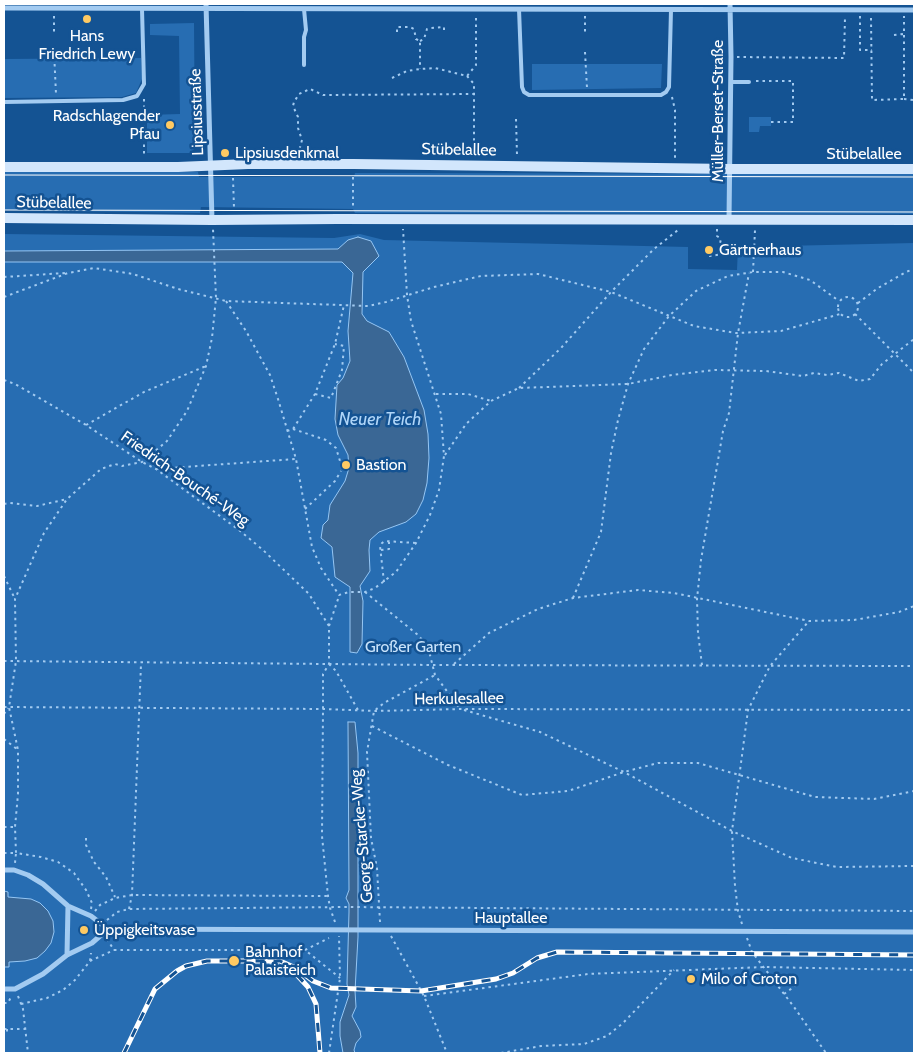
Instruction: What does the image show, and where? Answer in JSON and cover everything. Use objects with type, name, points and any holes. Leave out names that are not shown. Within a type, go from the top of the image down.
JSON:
[{"type":"main road","name":"Stübelallee","points":[[4,167],[354,164],[730,169],[914,169]]},
{"type":"main road","name":"Stübelallee","points":[[4,218],[213,224],[729,219],[914,220]]},
{"type":"street","points":[[4,8],[142,9],[160,6],[206,6],[304,9],[357,6],[585,10],[672,10],[731,7],[914,10]]},
{"type":"street","name":"Lipsiusstraße","points":[[206,6],[213,224]]},
{"type":"street","name":"Müller-Berset-Straße","points":[[729,219],[731,7]]},
{"type":"street","points":[[4,870],[14,870],[28,875],[68,906],[91,916],[108,929],[92,943],[67,955],[43,974],[15,989],[4,989]]},
{"type":"street","points":[[67,955],[68,906]]},
{"type":"street","name":"Hauptallee","points":[[108,929],[914,932]]},
{"type":"lane","points":[[4,102],[123,100],[137,96],[144,84],[142,9]]},
{"type":"lane","points":[[304,9],[306,30],[304,37],[304,65]]},
{"type":"lane","points":[[519,9],[522,87],[529,96],[661,95],[666,92],[669,88],[672,10]]},
{"type":"lane","points":[[731,82],[749,82]]},
{"type":"path","points":[[53,8],[54,32]]},
{"type":"path","points":[[466,76],[476,65],[472,8]]},
{"type":"path","points":[[585,10],[585,34]]},
{"type":"path","points":[[731,57],[844,58],[845,10]]},
{"type":"path","points":[[860,10],[860,50],[872,50]]},
{"type":"path","points":[[871,10],[872,100],[914,100]]},
{"type":"path","points":[[904,10],[904,99]]},
{"type":"path","points":[[397,32],[397,27],[414,29],[416,39],[420,41]]},
{"type":"path","points":[[420,41],[424,39],[427,29],[444,27],[444,31]]},
{"type":"path","points":[[894,35],[904,34]]},
{"type":"path","points":[[420,41],[420,69]]},
{"type":"path","points":[[54,51],[56,101]]},
{"type":"path","points":[[585,52],[587,95]]},
{"type":"path","points":[[392,78],[407,71],[435,68],[466,76],[474,84],[474,158]]},
{"type":"path","points":[[749,82],[792,81],[793,122],[771,122]]},
{"type":"path","points":[[144,84],[144,157]]},
{"type":"path","points":[[669,88],[675,110],[675,158]]},
{"type":"path","points":[[298,158],[298,150],[302,140],[298,128],[298,117],[293,106],[297,96],[310,89],[322,95],[474,94]]},
{"type":"path","points":[[516,119],[517,158]]},
{"type":"path","points":[[353,177],[354,209]]},
{"type":"path","points":[[233,178],[234,208]]},
{"type":"path","points":[[15,599],[44,533],[67,499],[101,469],[116,464],[122,466],[142,462],[167,440],[187,411],[206,366],[212,338],[216,298],[213,224]]},
{"type":"path","points":[[444,456],[466,424],[492,401],[519,388],[561,348],[654,249],[679,228]]},
{"type":"path","points":[[339,595],[349,592],[364,592],[384,582],[396,572],[416,543],[430,515],[439,490],[444,456],[441,414],[411,321],[407,295],[403,229]]},
{"type":"path","points":[[717,229],[722,254]]},
{"type":"path","points":[[753,272],[755,230]]},
{"type":"path","points":[[708,256],[754,250]]},
{"type":"path","points":[[4,277],[68,273],[94,268],[133,274],[178,289],[226,301],[368,306],[481,276],[538,274],[612,292],[694,326],[738,333],[781,331],[840,314],[847,317],[855,314],[858,303],[878,288],[914,269]]},
{"type":"path","points":[[573,598],[601,532],[611,452],[628,384],[644,349],[669,316],[696,291],[728,276],[753,272],[783,272],[810,280],[839,301]]},
{"type":"path","points":[[4,297],[68,273]]},
{"type":"path","points":[[702,665],[698,633],[701,560],[723,431],[729,413],[738,333],[749,273]]},
{"type":"path","points":[[840,314],[838,310],[839,301],[842,298],[849,296],[858,303]]},
{"type":"path","points":[[226,301],[246,331],[270,375],[296,459],[312,547],[321,568],[339,595]]},
{"type":"path","points":[[293,429],[316,394],[335,344],[344,305]]},
{"type":"path","points":[[855,314],[914,373]]},
{"type":"path","points":[[519,388],[628,384],[672,375],[715,370],[766,371],[803,376],[814,373],[827,375],[839,373],[859,381],[870,379],[882,364],[914,339]]},
{"type":"path","points":[[316,394],[331,398],[342,370],[344,346],[335,344]]},
{"type":"path","points":[[86,425],[144,392],[206,366]]},
{"type":"path","name":"Friedrich-Bouché-Weg","points":[[4,380],[15,384],[86,425],[142,462],[156,469],[239,530],[309,594],[329,626]]},
{"type":"path","points":[[436,394],[468,394],[492,401]]},
{"type":"path","points":[[287,431],[293,429],[326,440],[336,448],[340,461]]},
{"type":"path","points":[[156,469],[296,459]]},
{"type":"path","points":[[304,509],[335,482],[341,471]]},
{"type":"path","points":[[4,504],[10,502],[37,506],[67,499]]},
{"type":"path","points":[[384,582],[382,543],[385,541],[416,543]]},
{"type":"path","points":[[381,550],[388,549],[389,542]]},
{"type":"path","points":[[4,576],[15,599],[16,661],[9,707],[18,750],[14,870]]},
{"type":"path","points":[[454,664],[489,633],[538,608],[573,598],[638,590],[674,593],[810,621],[854,620],[899,612],[914,606]]},
{"type":"path","points":[[364,592],[418,635],[428,647],[435,675],[461,709],[540,732],[624,772],[732,831],[792,858],[837,868],[914,866]]},
{"type":"path","points":[[329,1053],[340,978],[338,930],[330,908],[322,836],[322,709],[323,674],[329,664],[329,626],[339,595]]},
{"type":"path","points":[[810,621],[770,666],[748,710],[732,831],[738,911],[752,952],[826,1053]]},
{"type":"path","name":"Herkulesallee","points":[[4,661],[434,665],[914,666]]},
{"type":"path","points":[[129,909],[132,895],[141,663]]},
{"type":"path","points":[[329,664],[336,671],[358,710]]},
{"type":"path","points":[[374,711],[384,703],[435,675]]},
{"type":"path","name":"Herkulesallee","points":[[4,707],[374,711],[461,709],[914,710]]},
{"type":"path","points":[[4,714],[9,707]]},
{"type":"path","name":"Georg-Starcke-Weg","points":[[374,711],[367,752],[371,838],[377,868],[380,930]]},
{"type":"path","points":[[372,726],[448,765],[522,795],[568,791],[624,772],[658,763],[698,763],[815,798],[874,799],[914,791]]},
{"type":"path","points":[[4,739],[18,750]]},
{"type":"path","points":[[4,827],[15,827]]},
{"type":"path","points":[[86,838],[86,845],[94,862],[106,877],[115,898]]},
{"type":"path","points":[[4,853],[41,857],[58,862],[74,873],[86,890],[92,903],[91,916]]},
{"type":"path","points":[[91,916],[100,904],[115,898],[132,895],[328,896]]},
{"type":"path","points":[[102,924],[117,912],[129,909],[366,907],[914,911]]},
{"type":"path","points":[[21,1004],[47,998],[63,990],[75,980],[90,961],[114,950],[305,950],[330,937],[338,930]]},
{"type":"path","points":[[387,930],[424,996],[448,1053]]},
{"type":"path","points":[[103,933],[114,950]]},
{"type":"path","points":[[90,961],[92,943]]},
{"type":"path","points":[[263,963],[279,964],[283,950]]},
{"type":"path","points":[[305,950],[340,978]]},
{"type":"path","points":[[424,996],[588,974],[764,967],[914,970]]},
{"type":"path","points":[[501,1053],[541,1046],[584,1044],[607,1036],[624,1023],[674,970]]},
{"type":"path","points":[[784,994],[795,986]]},
{"type":"path","points":[[15,989],[21,1004],[28,1053]]},
{"type":"path","points":[[17,1029],[18,1024]]},
{"type":"path","points":[[7,1035],[5,1029],[25,1029]]},
{"type":"green space","points":[[194,23],[195,148],[190,153],[147,153],[147,115],[180,114],[179,36],[150,35],[150,24]]},
{"type":"green space","points":[[141,58],[142,79],[136,93],[122,97],[4,98],[4,59]]},
{"type":"green space","points":[[532,64],[662,64],[661,88],[532,90]]},
{"type":"green space","points":[[749,117],[771,117],[771,126],[760,126],[759,132],[749,132]]},
{"type":"green space","points":[[4,171],[198,172],[199,177],[354,177],[355,173],[914,174],[914,214],[355,213],[353,209],[201,207],[200,213],[4,210]]},
{"type":"green space","name":"Großer Garten","points":[[4,234],[334,238],[360,234],[384,240],[688,247],[688,269],[737,270],[738,247],[914,243],[914,1053],[4,1053]]},
{"type":"water","name":"Neuer Teich","points":[[358,237],[371,241],[379,256],[363,272],[362,314],[367,321],[389,332],[404,357],[424,410],[429,458],[427,483],[423,500],[416,514],[406,522],[379,532],[370,540],[370,571],[360,586],[363,601],[362,644],[357,653],[350,652],[350,587],[335,577],[332,547],[321,538],[323,525],[328,520],[330,505],[345,481],[349,468],[348,455],[338,435],[335,419],[337,385],[343,378],[350,361],[348,331],[353,273],[342,262],[4,262],[4,251],[338,249],[348,240]]},
{"type":"water","points":[[348,722],[355,722],[358,753],[358,937],[356,1007],[352,1016],[361,1037],[356,1043],[355,1053],[343,1053],[340,1036],[340,1022],[349,995],[347,984],[349,904],[346,898],[349,890]]},
{"type":"water","points":[[4,891],[8,892],[8,897],[31,899],[40,903],[48,911],[53,921],[54,932],[51,943],[37,958],[9,962],[9,967],[4,967]]},
{"type":"tram line","points":[[4,175],[914,177]]},
{"type":"tram line","points":[[4,210],[914,212]]},
{"type":"railway","points":[[124,1053],[155,989],[186,966],[207,961],[280,961],[296,968],[313,981],[331,988],[421,991],[496,979],[513,973],[537,958],[557,952],[914,955]]},
{"type":"railway","points":[[297,975],[308,987],[316,1004],[320,1053]]},
{"type":"place","name":"Hans Friedrich Lewy","points":[[87,19]]},
{"type":"place","name":"Radschlagender Pfau","points":[[170,125]]},
{"type":"place","name":"Lipsiusdenkmal","points":[[225,153]]},
{"type":"place","name":"Gärtnerhaus","points":[[709,250]]},
{"type":"place","name":"Bastion","points":[[346,465]]},
{"type":"place","name":"Üppigkeitsvase","points":[[84,930]]},
{"type":"place","name":"Bahnhof Palaisteich","points":[[234,961]]},
{"type":"place","name":"Milo of Croton","points":[[691,979]]}]
